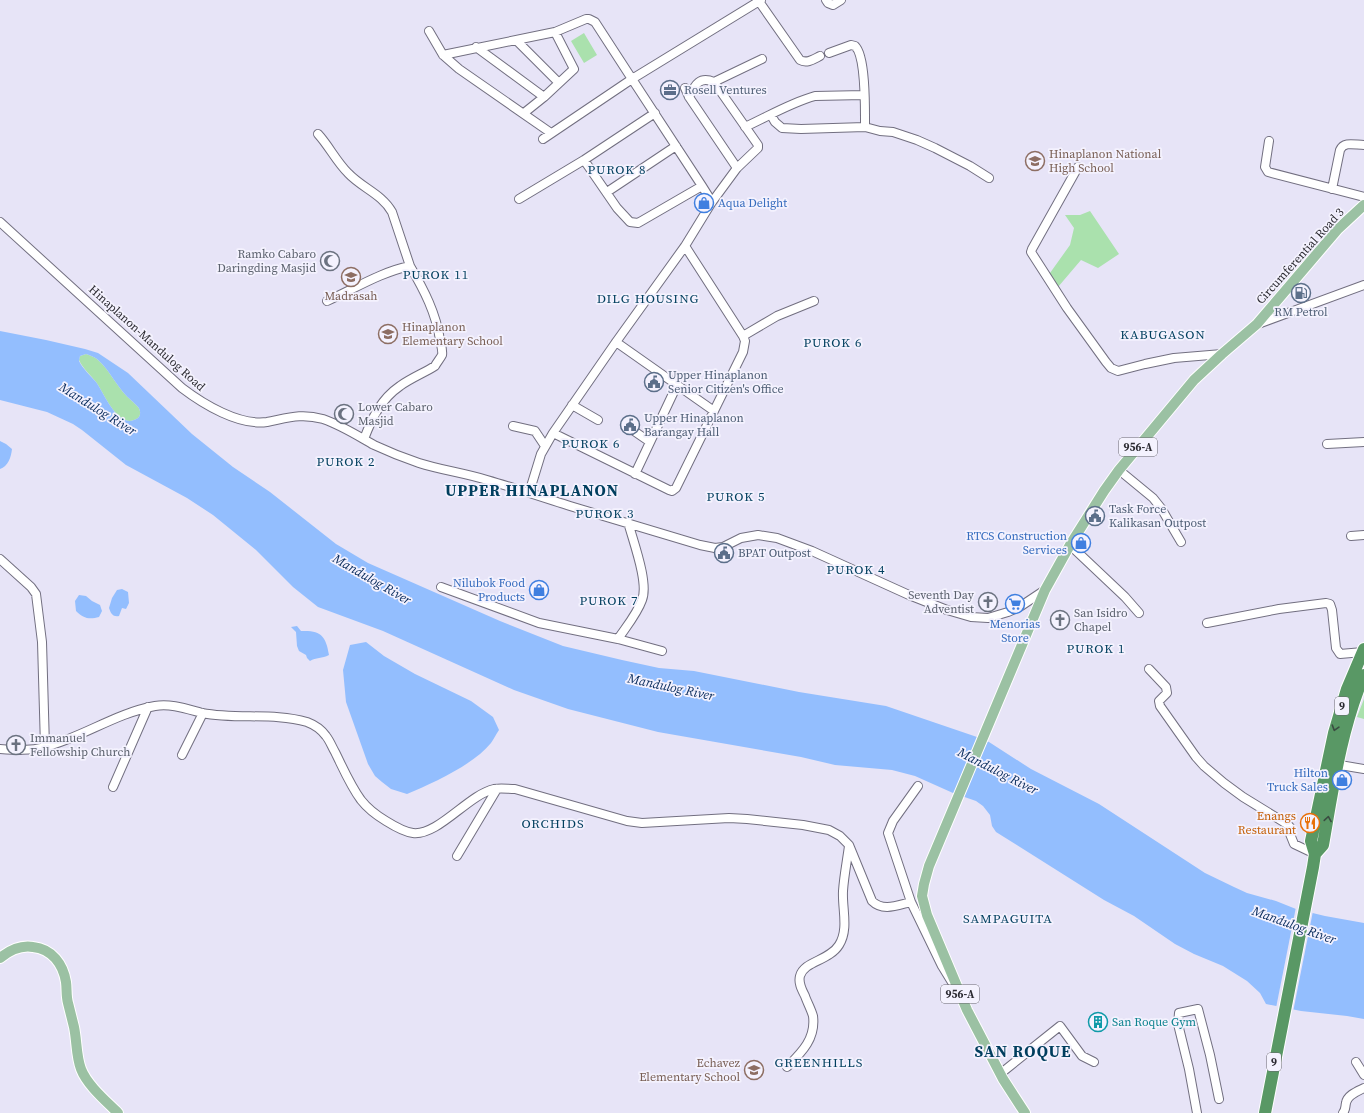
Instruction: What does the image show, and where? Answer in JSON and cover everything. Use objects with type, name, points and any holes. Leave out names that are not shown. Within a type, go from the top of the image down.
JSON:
[{"type":"highway","name":"9","points":[[1314,854],[1323,845],[1334,733],[1347,689],[1363,650]]},
{"type":"highway","name":"9","points":[[1265,1113],[1313,867],[1314,854],[1311,842],[1321,790],[1364,675]]},
{"type":"main road","name":"Circumferential Road 3","points":[[1257,324],[1338,229],[1364,205]]},
{"type":"main road","name":"956-A","points":[[1025,1113],[1000,1074],[956,987],[927,915],[923,902],[924,884],[930,866],[1045,590],[1070,545],[1104,491],[1194,380],[1257,324]]},
{"type":"main road","points":[[0,958],[14,949],[23,946],[31,946],[47,951],[58,961],[63,970],[66,982],[67,1002],[74,1026],[78,1061],[81,1069],[90,1083],[118,1113]]},
{"type":"street","points":[[543,139],[632,79],[759,0],[800,60],[807,62],[820,56]]},
{"type":"street","points":[[826,0],[828,3],[834,5],[841,0]]},
{"type":"street","points":[[444,55],[476,47],[517,41],[555,32],[586,19],[593,20],[712,202]]},
{"type":"street","points":[[429,31],[444,55],[459,69],[551,133]]},
{"type":"street","points":[[524,113],[559,84],[574,69],[555,32]]},
{"type":"street","points":[[517,41],[559,84]]},
{"type":"street","points":[[829,53],[851,45],[857,48],[861,57],[865,127]]},
{"type":"street","points":[[476,47],[544,97]]},
{"type":"street","points":[[714,82],[762,59]]},
{"type":"street","points":[[529,493],[545,446],[553,433],[685,246],[712,202],[737,168],[758,147],[714,82],[707,79],[702,80],[696,84],[689,97]]},
{"type":"street","points":[[685,88],[689,97],[737,168]]},
{"type":"street","points":[[745,127],[801,100],[815,96],[864,95]]},
{"type":"street","points":[[519,199],[584,160],[655,113]]},
{"type":"street","points":[[771,115],[775,122],[782,128],[801,129],[865,127],[880,131],[893,132],[917,140],[970,166],[989,178]]},
{"type":"street","points":[[318,134],[336,160],[349,174],[388,205],[392,212],[410,266],[434,313],[439,331],[442,351],[441,356],[435,366],[401,386],[388,396],[378,409],[364,439]]},
{"type":"street","points":[[1269,141],[1265,167],[1268,172],[1364,197]]},
{"type":"street","points":[[1332,189],[1342,146],[1344,144],[1364,145]]},
{"type":"street","points":[[607,192],[676,146]]},
{"type":"street","points":[[584,160],[617,208],[630,222],[638,223],[702,186]]},
{"type":"street","points":[[1078,167],[1031,252],[1067,308],[1106,362],[1111,368],[1118,371],[1174,358],[1222,354]]},
{"type":"street","name":"Hinaplanon-Mandulog Road","points":[[0,222],[182,388],[214,409],[231,416],[256,422],[266,422],[295,416],[316,418],[342,427],[396,455],[418,463],[442,470],[485,479],[700,545],[715,548],[723,547],[741,538],[758,535],[777,538],[812,551],[909,595],[971,617],[988,618],[1008,612],[1021,606],[1045,590]]},
{"type":"street","points":[[553,433],[669,490],[674,490],[680,482],[743,352],[745,341],[685,246]]},
{"type":"street","points":[[327,301],[383,274],[410,266]]},
{"type":"street","name":"956-A","points":[[1257,324],[1364,285]]},
{"type":"street","points":[[743,336],[777,316],[814,301]]},
{"type":"street","points":[[616,342],[714,411]]},
{"type":"street","points":[[635,474],[677,385]]},
{"type":"street","points":[[572,405],[598,420]]},
{"type":"street","points":[[513,426],[535,431],[545,446]]},
{"type":"street","points":[[634,431],[650,442]]},
{"type":"street","points":[[1327,444],[1364,442]]},
{"type":"street","points":[[1120,470],[1153,498],[1161,508],[1181,542]]},
{"type":"street","points":[[618,639],[642,600],[645,592],[644,579],[628,522]]},
{"type":"street","points":[[1351,536],[1364,536]]},
{"type":"street","points":[[1070,545],[1125,597],[1139,613]]},
{"type":"street","points":[[0,559],[31,587],[36,594],[42,642],[45,747]]},
{"type":"street","points":[[441,586],[539,623],[618,639],[662,651]]},
{"type":"street","points":[[1207,623],[1279,609],[1326,603],[1330,604],[1332,610],[1336,648],[1340,654],[1363,650]]},
{"type":"street","points":[[1149,668],[1166,687],[1167,693],[1159,701],[1160,706],[1196,757],[1224,783],[1257,806],[1287,824],[1290,827],[1290,834],[1294,844],[1314,854]]},
{"type":"street","points":[[0,749],[27,750],[45,747],[80,735],[116,718],[156,705],[166,705],[226,717],[277,716],[307,722],[317,726],[327,737],[361,799],[373,813],[390,824],[411,833],[419,834],[429,831],[459,809],[489,791],[497,789],[515,790],[628,821],[642,823],[729,818],[818,827],[834,832],[849,845],[870,896],[875,904],[880,907],[887,908],[911,902]]},
{"type":"street","points":[[113,787],[148,707]]},
{"type":"street","points":[[182,755],[203,713]]},
{"type":"street","points":[[1332,764],[1364,769]]},
{"type":"street","points":[[918,786],[891,824],[889,837],[911,902],[942,966],[956,987]]},
{"type":"street","points":[[457,856],[497,789]]},
{"type":"street","points":[[786,1068],[805,1048],[813,1026],[812,1015],[800,986],[800,975],[802,971],[812,963],[833,953],[843,937],[845,926],[843,890],[849,845]]},
{"type":"street","points":[[1197,1113],[1189,1069],[1178,1024],[1179,1013],[1198,1009],[1210,1055],[1219,1099]]},
{"type":"street","points":[[1000,1074],[1060,1026],[1082,1056],[1094,1062]]},
{"type":"street","points":[[1356,1062],[1364,1075]]},
{"type":"street","points":[[1344,1113],[1346,1109],[1346,1102],[1350,1096],[1364,1088]]},
{"type":"green space","points":[[584,33],[597,55],[584,63],[571,41]]},
{"type":"green space","points":[[1090,211],[1119,254],[1098,268],[1081,260],[1058,287],[1050,273],[1070,245],[1074,228],[1065,215],[1080,215]]},
{"type":"green space","points":[[86,354],[96,358],[102,364],[127,397],[138,407],[140,410],[140,415],[138,418],[128,421],[122,419],[112,408],[96,382],[79,360],[80,356]]},
{"type":"green space","points":[[1364,699],[1364,719],[1357,717]]},
{"type":"water","name":"Mandulog River","points":[[0,331],[46,340],[98,353],[128,373],[192,434],[233,467],[270,492],[336,544],[368,563],[500,621],[563,646],[622,660],[659,668],[694,671],[799,692],[886,706],[989,742],[1031,769],[1099,804],[1205,873],[1234,887],[1247,893],[1276,901],[1296,909],[1364,923],[1364,1019],[1301,1011],[1266,1004],[1260,993],[1247,981],[1223,966],[1175,944],[1134,916],[1104,900],[996,832],[992,826],[990,815],[983,806],[976,801],[953,793],[915,776],[892,770],[835,765],[801,757],[658,732],[568,709],[514,690],[383,631],[318,607],[293,587],[256,550],[213,515],[187,498],[126,465],[73,424],[47,412],[0,400]],"holes":[[[86,354],[97,359],[102,364],[127,397],[138,407],[140,410],[140,415],[138,418],[128,421],[122,419],[112,408],[96,382],[79,361],[80,356]]]},
{"type":"water","points":[[0,441],[12,449],[9,461],[0,469]]},
{"type":"water","points":[[122,589],[128,592],[129,603],[126,609],[122,608],[119,616],[115,616],[111,613],[109,608],[112,598],[117,590]]},
{"type":"water","points":[[79,595],[86,596],[100,605],[102,611],[99,617],[86,618],[76,611],[75,601]]},
{"type":"water","points":[[297,626],[301,631],[318,633],[326,643],[329,655],[310,661],[306,655],[299,651],[297,646],[296,632],[291,627]]},
{"type":"water","points":[[366,642],[384,656],[415,674],[471,701],[493,717],[499,730],[491,743],[474,759],[452,773],[407,794],[391,789],[382,782],[375,776],[368,764],[346,702],[343,670],[350,645]]},
{"type":"pier","points":[[1296,907],[1313,911],[1293,1012],[1276,1008]]},
{"type":"place","name":"Rosell Ventures","points":[[670,90]]},
{"type":"place","name":"Hinaplanon National High School","points":[[1035,161]]},
{"type":"place","name":"Aqua Delight","points":[[704,203]]},
{"type":"place","name":"Ramko Cabaro Daringding Masjid","points":[[330,261]]},
{"type":"place","name":"Madrasah","points":[[351,277]]},
{"type":"place","name":"RM Petrol","points":[[1301,293]]},
{"type":"place","name":"Hinaplanon Elementary School","points":[[388,334]]},
{"type":"place","name":"Upper Hinaplanon Senior Citizen's Office","points":[[654,382]]},
{"type":"place","name":"Lower Cabaro Masjid","points":[[344,414]]},
{"type":"place","name":"Upper Hinaplanon Barangay Hall","points":[[630,425]]},
{"type":"place","name":"Task Force Kalikasan Outpost","points":[[1095,516]]},
{"type":"place","name":"RTCS Construction Services","points":[[1081,543]]},
{"type":"place","name":"BPAT Outpost","points":[[724,553]]},
{"type":"place","name":"Nilubok Food Products","points":[[539,590]]},
{"type":"place","name":"Seventh Day Adventist","points":[[988,602]]},
{"type":"place","name":"Menorias Store","points":[[1015,604]]},
{"type":"place","name":"San Isidro Chapel","points":[[1060,620]]},
{"type":"place","name":"Immanuel Fellowship Church","points":[[16,745]]},
{"type":"place","name":"Hilton Truck Sales","points":[[1342,780]]},
{"type":"place","name":"Enangs Restaurant","points":[[1310,823]]},
{"type":"place","name":"San Roque Gym","points":[[1098,1022]]},
{"type":"place","name":"Echavez Elementary School","points":[[754,1070]]},
{"type":"district","name":"PUROK 8","points":[[617,169]]},
{"type":"district","name":"PUROK 11","points":[[436,274]]},
{"type":"district","name":"DILG HOUSING","points":[[648,298]]},
{"type":"district","name":"KABUGASON","points":[[1163,334]]},
{"type":"district","name":"PUROK 6","points":[[833,342]]},
{"type":"district","name":"PUROK 6","points":[[591,443]]},
{"type":"district","name":"PUROK 2","points":[[346,461]]},
{"type":"district","name":"UPPER HINAPLANON","points":[[532,490]]},
{"type":"district","name":"PUROK 5","points":[[736,496]]},
{"type":"district","name":"PUROK 3","points":[[605,513]]},
{"type":"district","name":"PUROK 4","points":[[856,569]]},
{"type":"district","name":"PUROK 7","points":[[609,600]]},
{"type":"district","name":"PUROK 1","points":[[1096,648]]},
{"type":"district","name":"ORCHIDS","points":[[553,823]]},
{"type":"district","name":"SAMPAGUITA","points":[[1008,918]]},
{"type":"district","name":"SAN ROQUE","points":[[1023,1051]]},
{"type":"district","name":"GREENHILLS","points":[[819,1062]]}]
